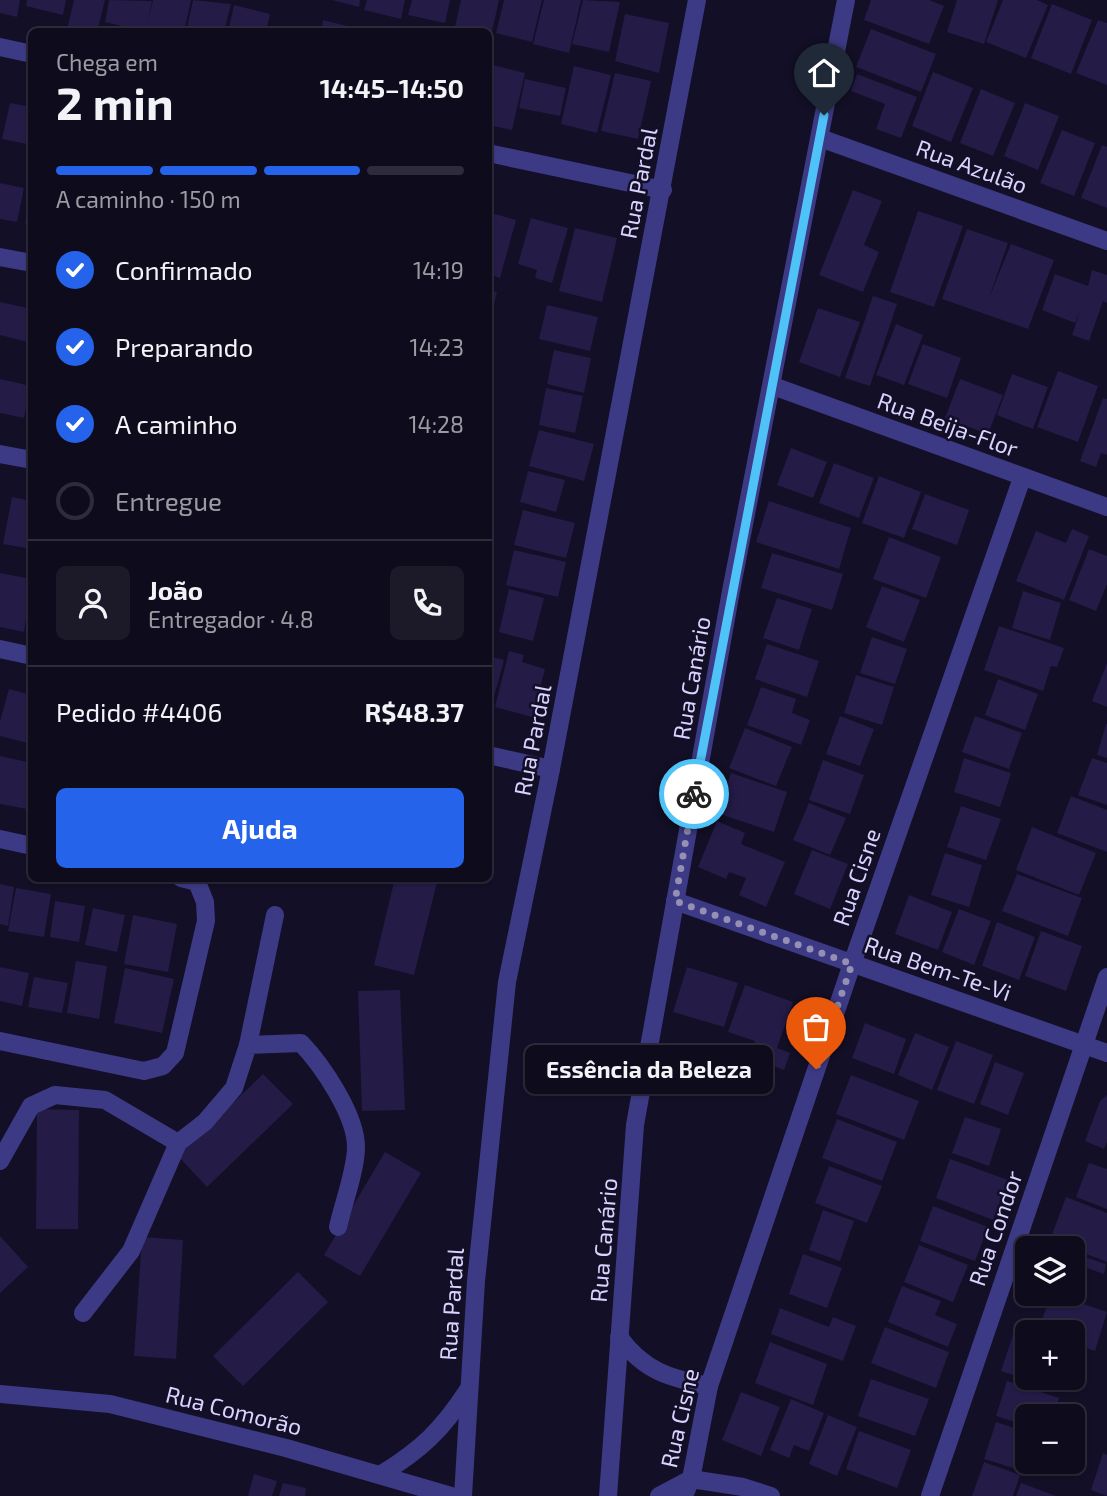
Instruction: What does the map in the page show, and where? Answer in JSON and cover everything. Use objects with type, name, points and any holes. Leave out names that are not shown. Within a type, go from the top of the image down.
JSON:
[{"type":"street","name":"Rua Pardal","points":[[463,1496],[476,1281],[507,982],[551,769],[697,0]]},
{"type":"street","name":"Rua Canário","points":[[608,1496],[635,1125],[734,578],[846,0]]},
{"type":"street","points":[[0,47],[28,53]]},
{"type":"street","name":"Rua Azulão","points":[[820,138],[1107,241]]},
{"type":"street","points":[[492,154],[663,190]]},
{"type":"street","points":[[0,257],[28,262]]},
{"type":"street","name":"Rua Beija-Flor","points":[[773,386],[1107,507]]},
{"type":"street","points":[[0,454],[28,459]]},
{"type":"street","name":"Rua Cisne","points":[[684,1496],[691,1479],[709,1386],[852,964],[1022,478]]},
{"type":"street","points":[[0,649],[28,655]]},
{"type":"street","points":[[492,756],[551,769]]},
{"type":"street","points":[[0,839],[28,845]]},
{"type":"street","points":[[0,1041],[144,1071],[163,1066],[175,1053],[206,921],[205,902],[190,882]]},
{"type":"street","name":"Rua Bem-Te-Vi","points":[[675,901],[1107,1053]]},
{"type":"street","points":[[83,1313],[131,1251],[178,1143],[205,1122],[234,1088],[247,1045],[275,915]]},
{"type":"street","name":"Rua Condor","points":[[930,1496],[1107,976]]},
{"type":"street","points":[[247,1045],[301,1043],[318,1061],[346,1112],[356,1147],[338,1227]]},
{"type":"street","points":[[0,1161],[30,1106],[55,1095],[105,1100],[178,1143]]},
{"type":"street","points":[[619,1337],[635,1359],[663,1373],[709,1386]]},
{"type":"street","points":[[380,1475],[416,1453],[435,1435],[470,1387]]},
{"type":"street","name":"Rua Comorão","points":[[0,1394],[110,1404],[286,1448],[451,1496]]},
{"type":"street","points":[[659,1496],[691,1479],[743,1487],[771,1496]]},
{"type":"building","points":[[0,0],[20,0],[17,17],[0,13]]},
{"type":"building","points":[[27,0],[66,0],[63,15],[26,6]]},
{"type":"building","points":[[74,0],[105,0],[98,28],[67,28]]},
{"type":"building","points":[[109,0],[152,1],[147,25],[153,0],[191,0],[185,28],[130,28],[105,22]]},
{"type":"building","points":[[193,0],[231,4],[225,28],[187,28]]},
{"type":"building","points":[[332,0],[360,0],[359,7]]},
{"type":"building","points":[[367,0],[405,0],[401,19],[364,10]]},
{"type":"building","points":[[412,0],[450,0],[445,23],[408,15]]},
{"type":"building","points":[[461,0],[499,0],[492,32],[492,28],[455,27]]},
{"type":"building","points":[[504,0],[542,0],[532,42],[496,33]]},
{"type":"building","points":[[544,0],[581,0],[569,53],[533,44]]},
{"type":"building","points":[[583,0],[620,2],[609,52],[572,44]]},
{"type":"building","points":[[871,0],[929,0],[944,6],[929,44],[864,20]]},
{"type":"building","points":[[957,0],[998,0],[984,44],[947,32]]},
{"type":"building","points":[[1003,0],[1037,0],[1048,5],[1026,58],[986,42]]},
{"type":"building","points":[[1052,4],[1092,20],[1071,74],[1031,58]]},
{"type":"building","points":[[234,5],[270,14],[267,28],[229,28]]},
{"type":"building","points":[[625,14],[669,23],[659,73],[615,61]]},
{"type":"building","points":[[323,20],[355,28],[322,28]]},
{"type":"building","points":[[1098,20],[1107,23],[1107,85],[1076,73]]},
{"type":"building","points":[[871,29],[936,54],[921,92],[856,67]]},
{"type":"building","points":[[492,65],[525,73],[512,130],[492,126]]},
{"type":"building","points":[[574,66],[611,75],[597,133],[561,124]]},
{"type":"building","points":[[933,72],[973,88],[951,142],[912,126]]},
{"type":"building","points":[[615,73],[651,81],[638,139],[601,131]]},
{"type":"building","points":[[857,74],[917,97],[901,138],[876,129],[885,104],[851,91]]},
{"type":"building","points":[[525,79],[566,88],[560,116],[519,108]]},
{"type":"building","points":[[981,89],[1015,103],[993,156],[960,143]]},
{"type":"building","points":[[10,103],[28,106],[28,144],[2,139]]},
{"type":"building","points":[[1025,103],[1059,116],[1038,170],[1004,156]]},
{"type":"building","points":[[1062,130],[1095,143],[1074,196],[1040,183]]},
{"type":"building","points":[[1102,145],[1107,147],[1107,208],[1081,198]]},
{"type":"building","points":[[0,183],[24,188],[17,222],[0,219]]},
{"type":"building","points":[[853,190],[882,201],[864,245],[879,252],[863,292],[819,275]]},
{"type":"building","points":[[918,211],[963,226],[934,307],[890,292]]},
{"type":"building","points":[[492,213],[516,220],[500,278],[492,275]]},
{"type":"building","points":[[531,218],[568,228],[552,283],[535,278],[537,270],[518,264]]},
{"type":"building","points":[[575,228],[617,238],[602,302],[559,291]]},
{"type":"building","points":[[967,229],[1008,243],[989,298],[1011,244],[1054,260],[1028,329],[942,299]]},
{"type":"building","points":[[1092,270],[1107,275],[1107,303],[1103,301],[1089,341],[1072,335],[1080,311],[1075,323],[1042,310],[1055,274],[1088,286]]},
{"type":"building","points":[[492,291],[497,292],[492,313]]},
{"type":"building","points":[[873,296],[897,304],[870,386],[845,378]]},
{"type":"building","points":[[0,302],[28,308],[28,342],[0,335]]},
{"type":"building","points":[[547,305],[598,317],[590,351],[539,339]]},
{"type":"building","points":[[818,308],[860,322],[840,377],[799,362]]},
{"type":"building","points":[[896,324],[923,335],[904,385],[876,375]]},
{"type":"building","points":[[923,344],[961,358],[947,398],[908,384]]},
{"type":"building","points":[[554,350],[591,358],[584,393],[547,384]]},
{"type":"building","points":[[1058,371],[1098,386],[1078,442],[1037,427]]},
{"type":"building","points":[[1012,374],[1048,387],[1033,429],[997,415]]},
{"type":"building","points":[[0,379],[28,385],[24,418],[0,413]]},
{"type":"building","points":[[960,379],[1003,395],[988,434],[945,418]]},
{"type":"building","points":[[546,388],[583,396],[575,433],[539,425]]},
{"type":"building","points":[[1103,398],[1107,399],[1107,455],[1101,453],[1096,467],[1080,461]]},
{"type":"building","points":[[539,430],[594,444],[584,481],[529,466]]},
{"type":"building","points":[[791,448],[827,462],[813,498],[777,485]]},
{"type":"building","points":[[834,463],[874,478],[859,518],[819,503]]},
{"type":"building","points":[[528,471],[565,480],[556,512],[520,502]]},
{"type":"building","points":[[879,476],[921,492],[904,538],[862,523]]},
{"type":"building","points":[[925,494],[969,510],[957,545],[912,529]]},
{"type":"building","points":[[12,497],[28,500],[28,548],[3,544]]},
{"type":"building","points":[[769,501],[851,528],[839,569],[756,542]]},
{"type":"building","points":[[523,510],[575,523],[566,558],[514,545]]},
{"type":"building","points":[[1072,529],[1089,536],[1064,600],[1016,581],[1036,531],[1066,543]]},
{"type":"building","points":[[889,537],[941,557],[926,598],[873,579]]},
{"type":"building","points":[[1089,549],[1107,556],[1107,584],[1096,611],[1069,600]]},
{"type":"building","points":[[514,550],[566,562],[558,597],[506,585]]},
{"type":"building","points":[[772,553],[843,574],[832,610],[761,588]]},
{"type":"building","points":[[0,573],[28,578],[24,632],[0,627]]},
{"type":"building","points":[[882,586],[920,600],[904,642],[866,627]]},
{"type":"building","points":[[509,589],[544,598],[533,641],[499,632]]},
{"type":"building","points":[[1023,591],[1061,603],[1050,640],[1012,628]]},
{"type":"building","points":[[777,598],[812,609],[799,650],[763,638]]},
{"type":"building","points":[[999,626],[1064,648],[1057,667],[1051,666],[1043,691],[984,670]]},
{"type":"building","points":[[872,637],[907,649],[895,684],[860,673]]},
{"type":"building","points":[[767,644],[819,661],[807,697],[755,679]]},
{"type":"building","points":[[509,651],[524,655],[522,662],[545,669],[532,717],[495,707]]},
{"type":"building","points":[[492,657],[504,660],[492,704]]},
{"type":"building","points":[[1107,663],[1107,707],[1092,701]]},
{"type":"building","points":[[856,675],[894,687],[882,725],[844,713]]},
{"type":"building","points":[[998,679],[1038,694],[1025,730],[985,715]]},
{"type":"building","points":[[761,687],[796,699],[792,713],[810,720],[801,745],[747,725]]},
{"type":"building","points":[[9,689],[28,694],[28,743],[0,736],[0,721]]},
{"type":"building","points":[[840,716],[874,729],[860,766],[826,754]]},
{"type":"building","points":[[975,716],[1022,733],[1009,769],[962,752]]},
{"type":"building","points":[[1107,724],[1107,758],[1097,755]]},
{"type":"building","points":[[745,728],[792,747],[776,786],[729,768]]},
{"type":"building","points":[[0,756],[28,762],[27,809],[0,804]]},
{"type":"building","points":[[964,758],[1011,773],[1000,807],[954,792]]},
{"type":"building","points":[[1092,758],[1107,763],[1107,805],[1078,795]]},
{"type":"building","points":[[823,760],[864,775],[850,814],[809,800]]},
{"type":"building","points":[[731,773],[787,792],[774,832],[717,813]]},
{"type":"building","points":[[1071,796],[1107,810],[1107,852],[1057,833]]},
{"type":"building","points":[[809,803],[846,818],[830,855],[793,840]]},
{"type":"building","points":[[961,806],[1001,819],[986,860],[947,847]]},
{"type":"building","points":[[717,821],[745,833],[741,844],[785,862],[766,907],[739,895],[746,878],[729,872],[726,879],[698,867]]},
{"type":"building","points":[[1032,827],[1096,853],[1079,895],[1016,870]]},
{"type":"building","points":[[812,850],[848,864],[830,909],[794,894]]},
{"type":"building","points":[[945,853],[982,865],[969,907],[931,895]]},
{"type":"building","points":[[1017,874],[1082,898],[1068,936],[1002,911]]},
{"type":"building","points":[[394,882],[437,882],[414,975],[374,965]]},
{"type":"building","points":[[0,884],[14,887],[8,926],[0,924]]},
{"type":"building","points":[[16,888],[51,894],[44,937],[8,931]]},
{"type":"building","points":[[909,895],[952,912],[938,950],[895,934]]},
{"type":"building","points":[[55,901],[85,906],[79,942],[50,937]]},
{"type":"building","points":[[93,908],[125,915],[117,952],[85,945]]},
{"type":"building","points":[[959,909],[991,921],[974,965],[942,952]]},
{"type":"building","points":[[133,915],[177,924],[168,972],[124,964]]},
{"type":"building","points":[[997,922],[1035,937],[1019,980],[982,966]]},
{"type":"building","points":[[1041,931],[1082,946],[1066,991],[1025,976]]},
{"type":"building","points":[[76,961],[107,966],[99,1019],[67,1013]]},
{"type":"building","points":[[0,967],[29,973],[22,1006],[0,1001]]},
{"type":"building","points":[[687,967],[738,983],[724,1027],[673,1012]]},
{"type":"building","points":[[125,968],[174,979],[162,1033],[114,1023]]},
{"type":"building","points":[[34,977],[68,983],[62,1013],[28,1007]]},
{"type":"building","points":[[745,985],[793,1002],[777,1048],[790,1053],[784,1070],[750,1057],[755,1041],[728,1032]]},
{"type":"building","points":[[400,990],[405,1110],[362,1111],[358,991]]},
{"type":"building","points":[[865,1023],[906,1039],[894,1074],[852,1058]]},
{"type":"building","points":[[915,1033],[949,1047],[932,1090],[898,1075]]},
{"type":"building","points":[[956,1041],[993,1055],[974,1104],[937,1090]]},
{"type":"building","points":[[995,1062],[1024,1073],[1008,1115],[980,1104]]},
{"type":"building","points":[[263,1074],[293,1104],[207,1187],[178,1156]]},
{"type":"building","points":[[851,1075],[919,1101],[904,1140],[836,1114]]},
{"type":"building","points":[[1107,1095],[1107,1142],[1104,1149],[1085,1141],[1100,1101]]},
{"type":"building","points":[[37,1109],[79,1110],[78,1229],[36,1229]]},
{"type":"building","points":[[965,1117],[1001,1129],[989,1166],[952,1153]]},
{"type":"building","points":[[837,1119],[897,1142],[882,1181],[822,1158]]},
{"type":"building","points":[[385,1152],[421,1173],[360,1276],[324,1255]]},
{"type":"building","points":[[950,1159],[1008,1180],[993,1220],[936,1198]]},
{"type":"building","points":[[1089,1163],[1107,1169],[1107,1209],[1076,1197]]},
{"type":"building","points":[[829,1166],[882,1186],[867,1223],[815,1203]]},
{"type":"building","points":[[1066,1197],[1107,1213],[1107,1262],[1085,1254],[1085,1236],[1051,1236]]},
{"type":"building","points":[[933,1206],[988,1227],[975,1261],[920,1241]]},
{"type":"building","points":[[823,1210],[854,1221],[840,1261],[809,1250]]},
{"type":"building","points":[[0,1236],[28,1267],[0,1293]]},
{"type":"building","points":[[142,1237],[183,1240],[176,1359],[134,1356]]},
{"type":"building","points":[[919,1245],[968,1265],[953,1302],[904,1282]]},
{"type":"building","points":[[803,1254],[842,1268],[827,1308],[789,1294]]},
{"type":"building","points":[[1085,1257],[1106,1264],[1104,1274],[1085,1267]]},
{"type":"building","points":[[298,1272],[328,1302],[243,1386],[213,1356]]},
{"type":"building","points":[[902,1286],[941,1301],[935,1315],[957,1324],[948,1347],[888,1322]]},
{"type":"building","points":[[1085,1304],[1107,1312],[1095,1351],[1085,1347],[1085,1320],[1042,1320],[1047,1306]]},
{"type":"building","points":[[780,1308],[829,1327],[833,1317],[856,1326],[843,1361],[771,1334]]},
{"type":"building","points":[[885,1327],[949,1352],[936,1388],[871,1363]]},
{"type":"building","points":[[1015,1329],[1015,1376],[1001,1371]]},
{"type":"building","points":[[770,1342],[827,1364],[813,1405],[755,1383]]},
{"type":"building","points":[[871,1379],[929,1399],[915,1436],[858,1416]]},
{"type":"building","points":[[1007,1381],[1015,1384],[1015,1390],[1035,1390],[1059,1398],[1057,1404],[1015,1404],[1015,1422],[996,1416]]},
{"type":"building","points":[[741,1392],[780,1407],[761,1456],[722,1440]]},
{"type":"building","points":[[791,1399],[824,1413],[809,1451],[794,1445],[789,1458],[770,1450]]},
{"type":"building","points":[[828,1415],[857,1427],[837,1476],[809,1464]]},
{"type":"building","points":[[996,1422],[1015,1428],[1015,1469],[984,1459]]},
{"type":"building","points":[[859,1431],[911,1450],[897,1488],[846,1469]]},
{"type":"building","points":[[1103,1453],[1107,1455],[1107,1496],[1091,1490]]},
{"type":"building","points":[[984,1462],[1020,1475],[1013,1496],[972,1496]]},
{"type":"building","points":[[254,1474],[277,1481],[272,1496],[248,1496]]},
{"type":"building","points":[[283,1483],[306,1488],[305,1496],[279,1496]]},
{"type":"building","points":[[1021,1483],[1056,1496],[1016,1496]]},
{"type":"way so far","points":[[694,794],[675,901],[852,964],[816,1069]]},
{"type":"place","name":"Essência da Beleza","points":[[816,1069]]},
{"type":"route","points":[[694,794],[824,115]]}]
